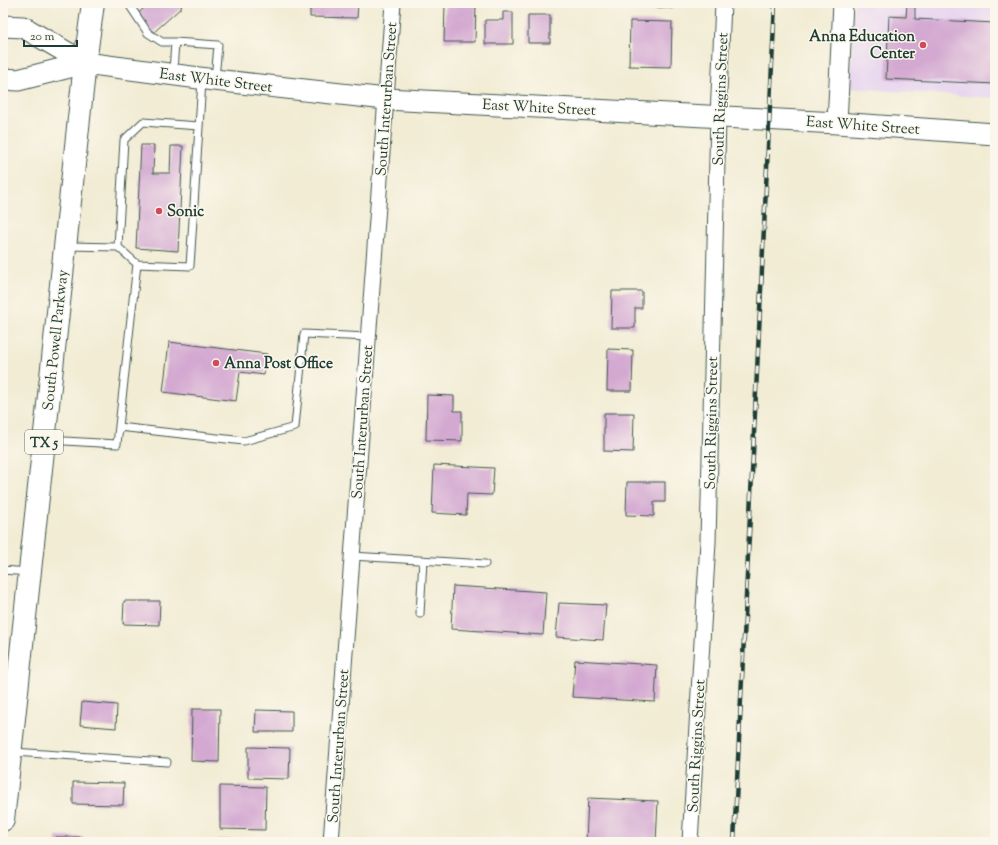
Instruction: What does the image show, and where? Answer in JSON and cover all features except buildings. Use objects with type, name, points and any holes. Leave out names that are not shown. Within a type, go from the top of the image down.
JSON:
[{"type":"main road","name":"South Powell Parkway","points":[[3,820],[92,3]]},
{"type":"main road","points":[[3,26],[23,27],[85,63]]},
{"type":"main road","points":[[3,79],[18,80],[85,63]]},
{"type":"main road","name":"East White Street","points":[[85,63],[208,79],[386,99],[837,123],[995,134]]},
{"type":"street","name":"South Interurban Street","points":[[331,842],[393,3]]},
{"type":"street","name":"South Riggins Street","points":[[690,842],[708,542],[718,117],[723,3]]},
{"type":"street","points":[[837,123],[843,3]]},
{"type":"lane","points":[[65,246],[118,246],[137,264],[190,266],[199,126],[208,79],[218,45],[162,42],[148,33],[128,3]]},
{"type":"lane","points":[[173,74],[175,42]]},
{"type":"lane","points":[[118,246],[124,140],[143,122],[199,126]]},
{"type":"lane","points":[[44,440],[117,444],[137,264]]},
{"type":"lane","points":[[119,427],[244,442],[295,427],[304,334],[368,337]]},
{"type":"lane","points":[[352,556],[485,564]]},
{"type":"lane","points":[[420,614],[422,560]]},
{"type":"lane","points":[[3,570],[30,572]]},
{"type":"lane","points":[[10,752],[167,762]]},
{"type":"shaded area","name":"Anna Education Center","points":[[854,3],[995,3],[995,98],[849,88]]},
{"type":"railway","points":[[734,842],[775,3]]},
{"type":"place","name":"Anna Education Center","points":[[923,45]]},
{"type":"place","name":"Sonic","points":[[159,211]]},
{"type":"place","name":"Anna Post Office","points":[[216,363]]}]
